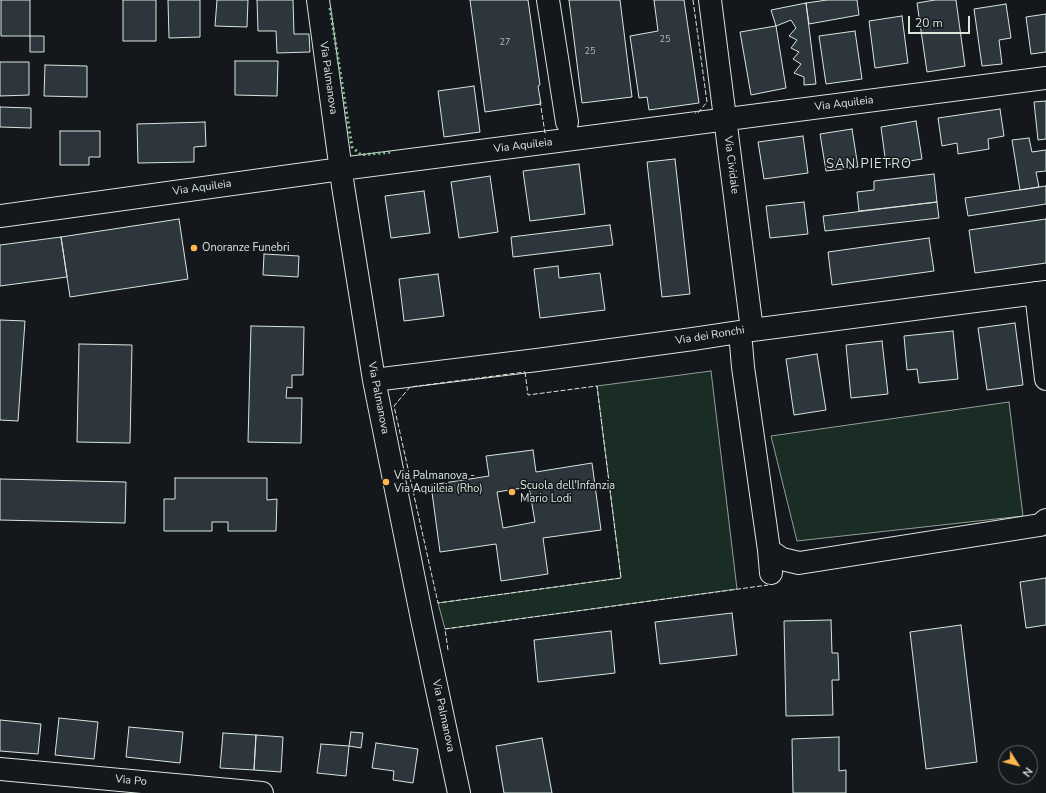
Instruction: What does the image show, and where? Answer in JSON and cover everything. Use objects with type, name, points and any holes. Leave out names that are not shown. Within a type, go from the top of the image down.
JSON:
[{"type":"street","name":"Via Palmanova","points":[[318,0],[341,169],[374,380],[459,793]]},
{"type":"street","points":[[548,0],[567,122]]},
{"type":"street","name":"Via Cividale","points":[[710,0],[725,120],[746,330],[743,367],[771,573]]},
{"type":"street","name":"Via Aquileia","points":[[0,216],[341,169],[1046,78]]},
{"type":"street","points":[[1041,293],[1046,379]]},
{"type":"street","name":"Via dei Ronchi","points":[[374,380],[568,356],[746,330],[1041,293]]},
{"type":"street","points":[[769,550],[782,559],[799,563],[1040,525],[1046,520]]},
{"type":"street","name":"Via Po","points":[[0,769],[262,793]]},
{"type":"green space","points":[[711,371],[737,589],[445,629],[438,603],[621,578],[597,386]]},
{"type":"green space","points":[[1009,402],[1023,516],[797,541],[771,436]]},
{"type":"building","points":[[1,0],[30,0],[30,36],[1,36]]},
{"type":"building","points":[[123,0],[156,0],[156,41],[123,41]]},
{"type":"building","points":[[168,0],[200,0],[200,37],[169,38]]},
{"type":"building","points":[[217,0],[248,0],[247,27],[215,26]]},
{"type":"building","points":[[257,0],[293,0],[294,34],[309,34],[310,52],[277,53],[276,31],[258,31]]},
{"type":"building","points":[[470,0],[528,0],[540,85],[538,86],[541,104],[485,112]]},
{"type":"building","points":[[569,0],[620,0],[632,97],[582,103]]},
{"type":"building","points":[[654,0],[684,0],[699,103],[649,110],[647,97],[639,98],[630,36],[658,31]]},
{"type":"building","points":[[827,0],[857,0],[859,15],[809,24],[806,3]]},
{"type":"building","points":[[935,0],[956,0],[965,66],[927,72],[917,3]]},
{"type":"building","points":[[806,3],[816,84],[804,85],[804,77],[794,73],[801,64],[793,59],[799,52],[791,48],[797,40],[789,36],[796,28],[791,20],[776,26],[771,10]]},
{"type":"building","points":[[1006,4],[1011,38],[999,40],[1002,64],[982,66],[974,9]]},
{"type":"building","points":[[1046,14],[1046,52],[1031,54],[1026,17]]},
{"type":"building","points":[[902,16],[908,63],[875,68],[869,21]]},
{"type":"building","points":[[776,26],[786,88],[751,95],[740,32]]},
{"type":"building","points":[[855,31],[862,79],[826,84],[819,36]]},
{"type":"building","points":[[30,36],[44,36],[44,52],[30,52]]},
{"type":"building","points":[[235,61],[278,61],[277,96],[235,95]]},
{"type":"building","points":[[0,62],[29,62],[29,95],[0,96]]},
{"type":"building","points":[[45,65],[87,66],[87,97],[44,96]]},
{"type":"building","points":[[474,86],[480,132],[444,137],[438,91]]},
{"type":"building","points":[[1046,101],[1046,139],[1038,140],[1034,102]]},
{"type":"building","points":[[0,107],[31,108],[31,128],[0,127]]},
{"type":"building","points":[[1000,109],[1004,136],[988,139],[989,149],[958,154],[957,143],[942,146],[938,118]]},
{"type":"building","points":[[916,121],[922,159],[886,165],[881,127]]},
{"type":"building","points":[[205,122],[206,146],[194,147],[194,162],[138,163],[137,124]]},
{"type":"building","points":[[852,129],[858,167],[826,171],[820,134]]},
{"type":"building","points":[[60,131],[100,131],[100,157],[89,157],[89,165],[60,165]]},
{"type":"building","points":[[803,136],[808,173],[764,179],[758,142]]},
{"type":"building","points":[[1029,138],[1032,152],[1046,150],[1046,171],[1036,172],[1039,187],[1020,190],[1012,140]]},
{"type":"building","points":[[675,159],[690,294],[662,297],[647,162]]},
{"type":"building","points":[[579,164],[585,214],[530,221],[523,171]]},
{"type":"building","points":[[934,174],[937,202],[859,211],[857,192],[874,190],[874,181]]},
{"type":"building","points":[[490,176],[498,232],[459,238],[451,182]]},
{"type":"building","points":[[1046,186],[1046,204],[968,216],[965,198]]},
{"type":"building","points":[[424,191],[430,233],[391,238],[385,196]]},
{"type":"building","points":[[804,202],[808,234],[770,238],[766,206]]},
{"type":"building","points":[[937,202],[939,218],[825,231],[823,216]]},
{"type":"building","points":[[179,219],[188,279],[70,297],[61,237]]},
{"type":"building","points":[[1046,219],[1046,263],[975,273],[969,230]]},
{"type":"building","points":[[610,225],[613,245],[513,257],[511,237]]},
{"type":"building","points":[[61,237],[67,277],[0,286],[0,245]]},
{"type":"building","points":[[929,238],[934,271],[832,285],[828,252]]},
{"type":"building","points":[[264,254],[299,256],[298,277],[263,275]]},
{"type":"building","points":[[558,266],[559,278],[600,273],[605,310],[540,318],[534,269]]},
{"type":"building","points":[[438,274],[444,316],[404,321],[399,279]]},
{"type":"building","points":[[0,320],[25,321],[18,421],[0,420]]},
{"type":"building","points":[[1015,323],[1023,385],[987,390],[978,328]]},
{"type":"building","points":[[251,326],[304,327],[303,375],[292,375],[292,388],[287,387],[286,398],[302,398],[301,443],[248,442]]},
{"type":"building","points":[[953,331],[958,379],[919,383],[917,369],[907,370],[904,336]]},
{"type":"building","points":[[882,341],[888,394],[851,398],[846,345]]},
{"type":"building","points":[[79,344],[132,345],[130,443],[77,442]]},
{"type":"building","points":[[817,354],[826,410],[794,415],[786,359]]},
{"type":"building","points":[[533,450],[536,472],[592,463],[601,530],[543,538],[548,574],[501,581],[496,544],[440,552],[431,485],[489,476],[486,456]],"holes":[[[529,487],[535,522],[503,528],[497,492]]]},
{"type":"building","points":[[175,478],[267,478],[267,500],[277,499],[276,531],[228,531],[228,522],[212,522],[212,531],[164,531],[164,499],[175,499]]},
{"type":"building","points":[[0,479],[126,482],[125,523],[0,520]]},
{"type":"building","points":[[1046,578],[1046,625],[1026,628],[1020,582]]},
{"type":"building","points":[[732,613],[737,655],[660,664],[655,622]]},
{"type":"building","points":[[831,620],[832,653],[838,653],[839,680],[832,680],[833,715],[786,716],[784,621]]},
{"type":"building","points":[[961,625],[977,762],[926,769],[910,632]]},
{"type":"building","points":[[611,631],[615,673],[538,682],[534,640]]},
{"type":"building","points":[[59,718],[98,722],[94,759],[55,755]]},
{"type":"building","points":[[0,720],[41,724],[38,754],[0,751]]},
{"type":"building","points":[[129,727],[183,732],[180,763],[126,757]]},
{"type":"building","points":[[351,732],[363,733],[361,748],[349,746]]},
{"type":"building","points":[[223,733],[256,735],[254,770],[220,768]]},
{"type":"building","points":[[256,735],[283,737],[281,772],[254,770]]},
{"type":"building","points":[[839,737],[839,771],[846,770],[846,793],[793,793],[792,739]]},
{"type":"building","points":[[542,738],[552,793],[504,793],[496,746]]},
{"type":"building","points":[[376,743],[418,749],[413,783],[393,780],[394,771],[372,768]]},
{"type":"building","points":[[321,744],[349,746],[346,776],[317,773]]},
{"type":"hedge","points":[[330,8],[352,147],[361,155],[392,152]]},
{"type":"fence","points":[[693,0],[707,102],[698,113],[695,113]]},
{"type":"fence","points":[[540,101],[545,133],[547,133]]},
{"type":"fence","points":[[525,372],[528,395],[597,386],[621,578],[438,603],[394,406],[410,387],[525,372]]},
{"type":"fence","points":[[448,650],[445,629],[768,585]]},
{"type":"place","name":"Onoranze Funebri","points":[[194,248]]},
{"type":"place","name":"Via Palmanova - Via Aquileia (Rho)","points":[[386,482]]},
{"type":"place","name":"Scuola dell'Infanzia Mario Lodi","points":[[512,492]]},
{"type":"district","name":"SAN PIETRO","points":[[869,165]]}]
